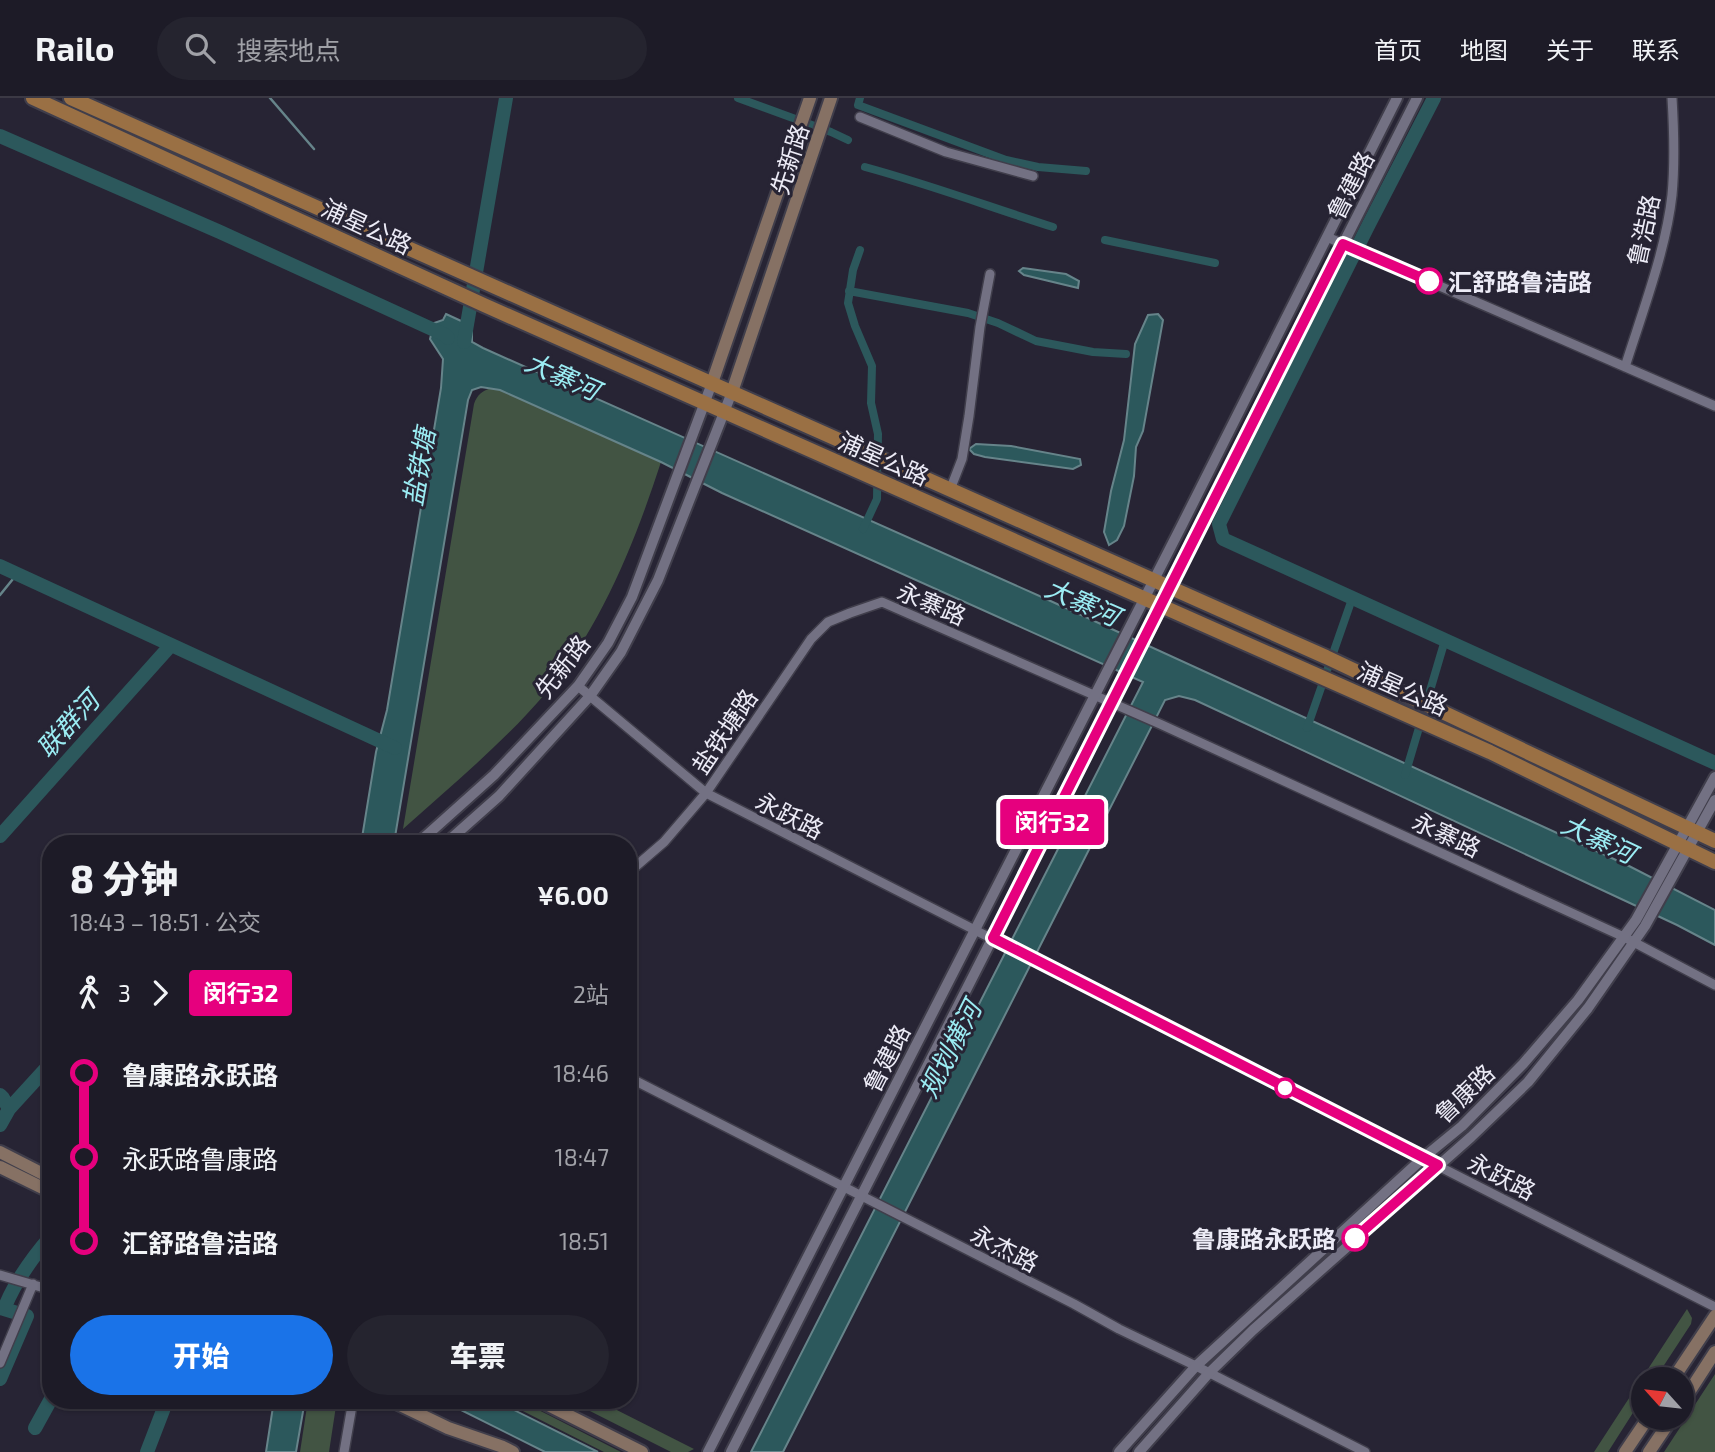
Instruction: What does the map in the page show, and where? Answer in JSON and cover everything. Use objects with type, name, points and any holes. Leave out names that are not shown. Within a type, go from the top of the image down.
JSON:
[{"type":"main road","name":"浦星公路","points":[[33,98],[484,305],[1490,752],[1715,863]]},
{"type":"main road","name":"浦星公路","points":[[71,98],[1326,657],[1715,841]]},
{"type":"main road","name":"先新路","points":[[733,392],[831,98]]},
{"type":"main road","name":"先新路","points":[[712,383],[807,104]]},
{"type":"main road","points":[[0,1152],[42,1173]]},
{"type":"main road","points":[[0,1167],[42,1188]]},
{"type":"main road","points":[[1681,1367],[1715,1316]]},
{"type":"main road","points":[[1694,1384],[1715,1352]]},
{"type":"main road","points":[[409,1409],[448,1428],[513,1452]]},
{"type":"main road","points":[[556,1409],[642,1452]]},
{"type":"main road","points":[[1625,1452],[1640,1430]]},
{"type":"main road","points":[[1649,1452],[1664,1430]]},
{"type":"street","name":"鲁建路","points":[[708,1452],[1397,98]]},
{"type":"street","name":"鲁建路","points":[[731,1452],[1417,98]]},
{"type":"street","name":"鲁浩路","points":[[1625,367],[1661,250],[1672,197],[1675,148],[1672,98]]},
{"type":"street","points":[[860,117],[946,152],[1032,176]]},
{"type":"street","points":[[1327,236],[1715,406]]},
{"type":"street","points":[[950,490],[962,458],[990,274]]},
{"type":"street","name":"先新路","points":[[427,835],[494,775],[578,686],[608,643],[632,597],[712,383]]},
{"type":"street","name":"先新路","points":[[455,835],[499,796],[590,696],[621,652],[647,604],[733,392]]},
{"type":"street","name":"永寨路","points":[[850,612],[882,602],[1160,724],[1629,939],[1715,985]]},
{"type":"street","name":"盐铁塘路","points":[[637,865],[664,842],[706,793],[811,639],[828,622],[850,612]]},
{"type":"street","name":"永跃路","points":[[578,686],[706,793],[1715,1307]]},
{"type":"street","points":[[1683,846],[1715,777]]},
{"type":"street","points":[[1692,829],[1715,800]]},
{"type":"street","name":"鲁康路","points":[[1139,1452],[1209,1373],[1253,1330],[1471,1137],[1528,1082],[1588,1008],[1683,846]]},
{"type":"street","name":"鲁康路","points":[[1119,1452],[1196,1366],[1423,1158],[1462,1126],[1523,1064],[1629,939]]},
{"type":"street","name":"永杰路","points":[[637,1082],[1365,1452]]},
{"type":"street","points":[[0,1275],[42,1287]]},
{"type":"street","points":[[0,1363],[31,1284]]},
{"type":"street","points":[[344,1452],[351,1409]]},
{"type":"shaded area","points":[[1023,268],[1066,274],[1079,281],[1078,288],[1024,275],[1019,271]]},
{"type":"shaded area","points":[[446,314],[472,326],[472,342],[483,348],[1044,598],[1629,866],[1715,910],[1715,945],[1195,700],[1179,696],[1165,700],[783,1452],[751,1452],[1143,682],[500,390],[481,387],[472,390],[468,400],[395,835],[362,835],[376,752],[387,710],[441,388],[443,359],[430,339],[434,323],[443,320]]},
{"type":"shaded area","points":[[1158,314],[1163,320],[1143,431],[1136,447],[1134,476],[1124,526],[1117,540],[1109,545],[1104,532],[1124,440],[1135,344],[1148,315]]},
{"type":"shaded area","points":[[491,388],[661,462],[614,584],[565,668],[512,730],[403,829],[474,404],[480,394]]},
{"type":"shaded area","points":[[976,444],[1011,446],[1080,459],[1081,465],[1073,469],[985,457],[974,454],[969,449]]},
{"type":"shaded area","points":[[1687,1309],[1692,1318],[1691,1324],[1663,1367],[1649,1367]]},
{"type":"shaded area","points":[[1715,1374],[1715,1452],[1664,1452],[1678,1430],[1694,1430],[1694,1406]]},
{"type":"shaded area","points":[[1631,1395],[1631,1416],[1608,1452],[1594,1452]]},
{"type":"shaded area","points":[[273,1409],[303,1409],[296,1452],[266,1452]]},
{"type":"shaded area","points":[[307,1409],[336,1409],[329,1452],[300,1452]]},
{"type":"shaded area","points":[[459,1409],[512,1409],[598,1452],[545,1452]]},
{"type":"shaded area","points":[[519,1409],[537,1409],[621,1452],[604,1452]]},
{"type":"shaded area","points":[[586,1409],[615,1409],[694,1449],[688,1452],[671,1452]]},
{"type":"waterway","points":[[270,98],[314,149]]},
{"type":"waterway","name":"盐铁塘","points":[[464,342],[506,98]]},
{"type":"waterway","points":[[738,98],[848,140]]},
{"type":"waterway","points":[[860,98],[858,105],[1006,160],[1038,167],[1086,171]]},
{"type":"waterway","points":[[1434,98],[1219,524],[1223,539],[1715,763]]},
{"type":"waterway","points":[[0,136],[220,232],[448,338]]},
{"type":"waterway","points":[[865,167],[1053,227]]},
{"type":"waterway","points":[[1105,240],[1215,263]]},
{"type":"waterway","points":[[860,250],[853,270],[848,303],[872,366],[871,403],[878,434],[877,499],[863,529]]},
{"type":"waterway","points":[[849,291],[968,313],[998,323],[1036,341],[1093,352],[1126,354]]},
{"type":"waterway","name":"大寨河","points":[[0,566],[395,748]]},
{"type":"waterway","points":[[0,595],[17,574]]},
{"type":"waterway","points":[[1307,728],[1352,599]]},
{"type":"waterway","points":[[1405,775],[1445,640]]},
{"type":"waterway","name":"联群河","points":[[0,836],[171,645]]},
{"type":"waterway","points":[[9,1109],[42,1073]]},
{"type":"waterway","points":[[0,1095],[9,1109],[0,1125]]},
{"type":"waterway","points":[[0,1308],[4,1309],[24,1271],[42,1247]]},
{"type":"waterway","points":[[0,1379],[27,1316],[4,1309]]},
{"type":"waterway","points":[[35,1428],[45,1409]]},
{"type":"waterway","points":[[147,1452],[164,1409]]},
{"type":"bus line","name":"闵行32","points":[[1355,1238],[1438,1165],[993,938],[1343,244],[1429,281]]},
{"type":"place","name":"汇舒路鲁洁路","points":[[1429,281]]},
{"type":"place","name":"鲁康路永跃路","points":[[1355,1238]]},
{"type":"water label","name":"规划横河","points":[[949,1049]]}]
